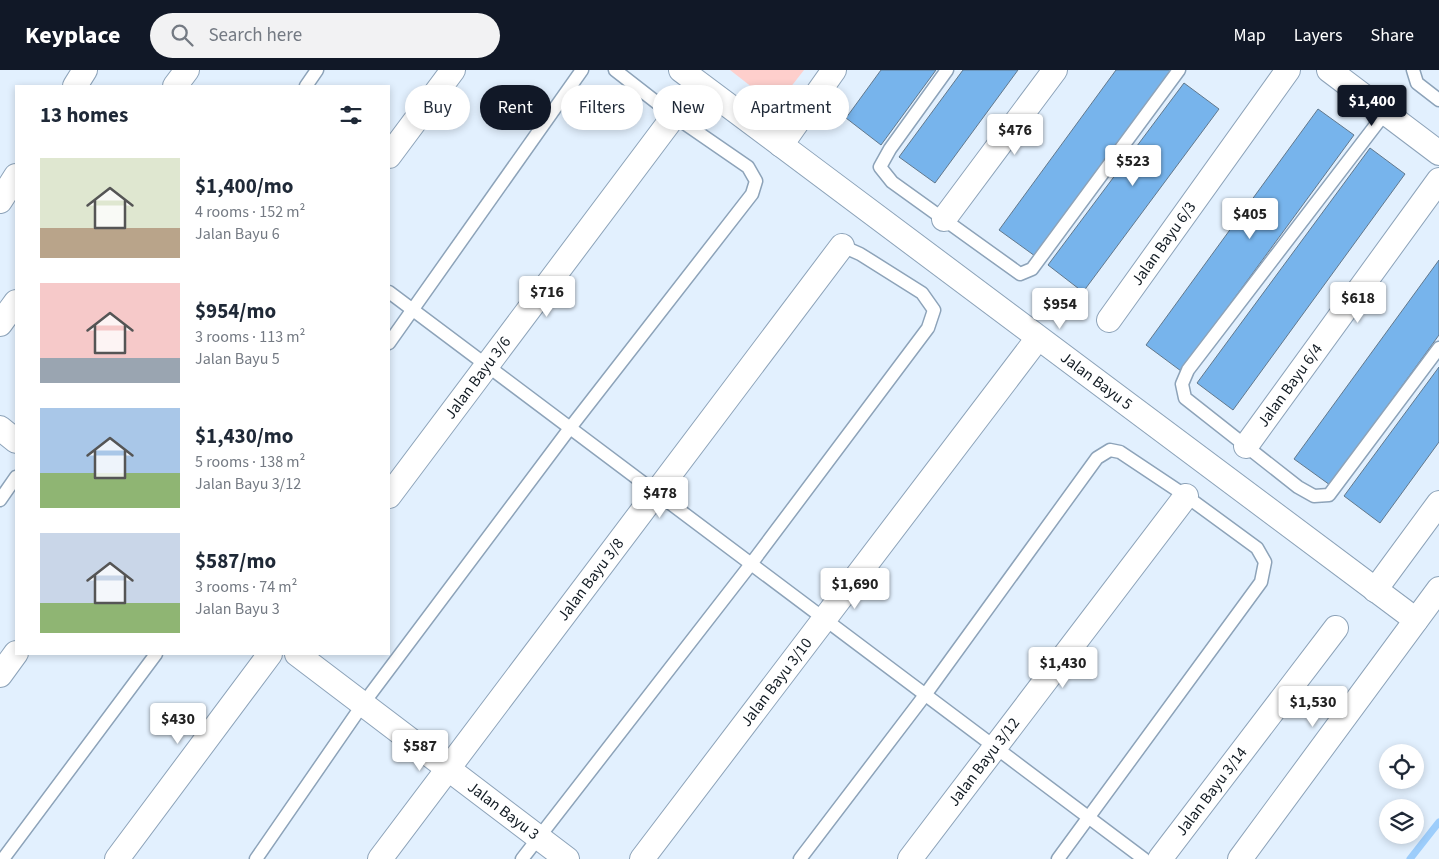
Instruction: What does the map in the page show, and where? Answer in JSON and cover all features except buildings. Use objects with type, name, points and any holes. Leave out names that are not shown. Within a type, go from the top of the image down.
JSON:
[{"type":"street","points":[[76,85],[85,70]]},
{"type":"street","points":[[176,85],[187,70]]},
{"type":"street","points":[[390,155],[453,70]]},
{"type":"street","name":"Jalan Bayu 5","points":[[681,70],[1416,620]]},
{"type":"street","points":[[781,145],[834,70]]},
{"type":"street","points":[[944,219],[1055,70]]},
{"type":"street","name":"Jalan Bayu 6/3","points":[[1109,320],[1288,70]]},
{"type":"street","points":[[1329,70],[1439,153]]},
{"type":"street","name":"Jalan Bayu 3/6","points":[[390,495],[664,130]]},
{"type":"street","points":[[0,201],[15,178]]},
{"type":"street","name":"Jalan Bayu 6/4","points":[[1246,446],[1439,180]]},
{"type":"street","name":"Jalan Bayu 3/8","points":[[380,859],[842,246]]},
{"type":"street","points":[[0,324],[15,303]]},
{"type":"street","name":"Jalan Bayu 3/10","points":[[642,859],[1038,338]]},
{"type":"street","points":[[0,428],[15,440]]},
{"type":"street","name":"Jalan Bayu 3/12","points":[[910,859],[1186,496]]},
{"type":"street","points":[[1375,590],[1439,503]]},
{"type":"street","points":[[1240,859],[1439,589]]},
{"type":"street","name":"Jalan Bayu 3/14","points":[[1160,859],[1336,628]]},
{"type":"street","points":[[0,675],[15,654]]},
{"type":"street","points":[[117,859],[269,655]]},
{"type":"street","name":"Jalan Bayu 3","points":[[298,655],[567,859]]},
{"type":"lane","points":[[307,85],[317,70]]},
{"type":"lane","points":[[390,342],[582,70]]},
{"type":"lane","points":[[615,70],[653,100]]},
{"type":"lane","points":[[948,70],[890,149],[880,167],[892,182],[1020,274],[1032,269],[1180,70]]},
{"type":"lane","points":[[1413,70],[1417,83],[1439,100]]},
{"type":"lane","points":[[1385,112],[1188,370],[1182,384],[1185,398],[1298,487],[1314,496],[1329,495],[1439,348]]},
{"type":"lane","points":[[256,859],[363,704],[570,428],[752,194],[756,181],[748,168],[694,130]]},
{"type":"lane","points":[[522,859],[751,564],[928,328],[934,310],[922,293],[860,254],[842,246]]},
{"type":"lane","points":[[390,293],[1144,859]]},
{"type":"lane","points":[[800,859],[925,695],[1097,458],[1110,450],[1120,452],[1186,496],[1257,548],[1265,562],[1261,582],[1058,859]]},
{"type":"lane","points":[[0,500],[15,479]]},
{"type":"lane","points":[[2,859],[155,655]]},
{"type":"shaded area","points":[[730,70],[804,70],[792,85],[749,85]]},
{"type":"waterway","points":[[1410,859],[1439,822]]}]
